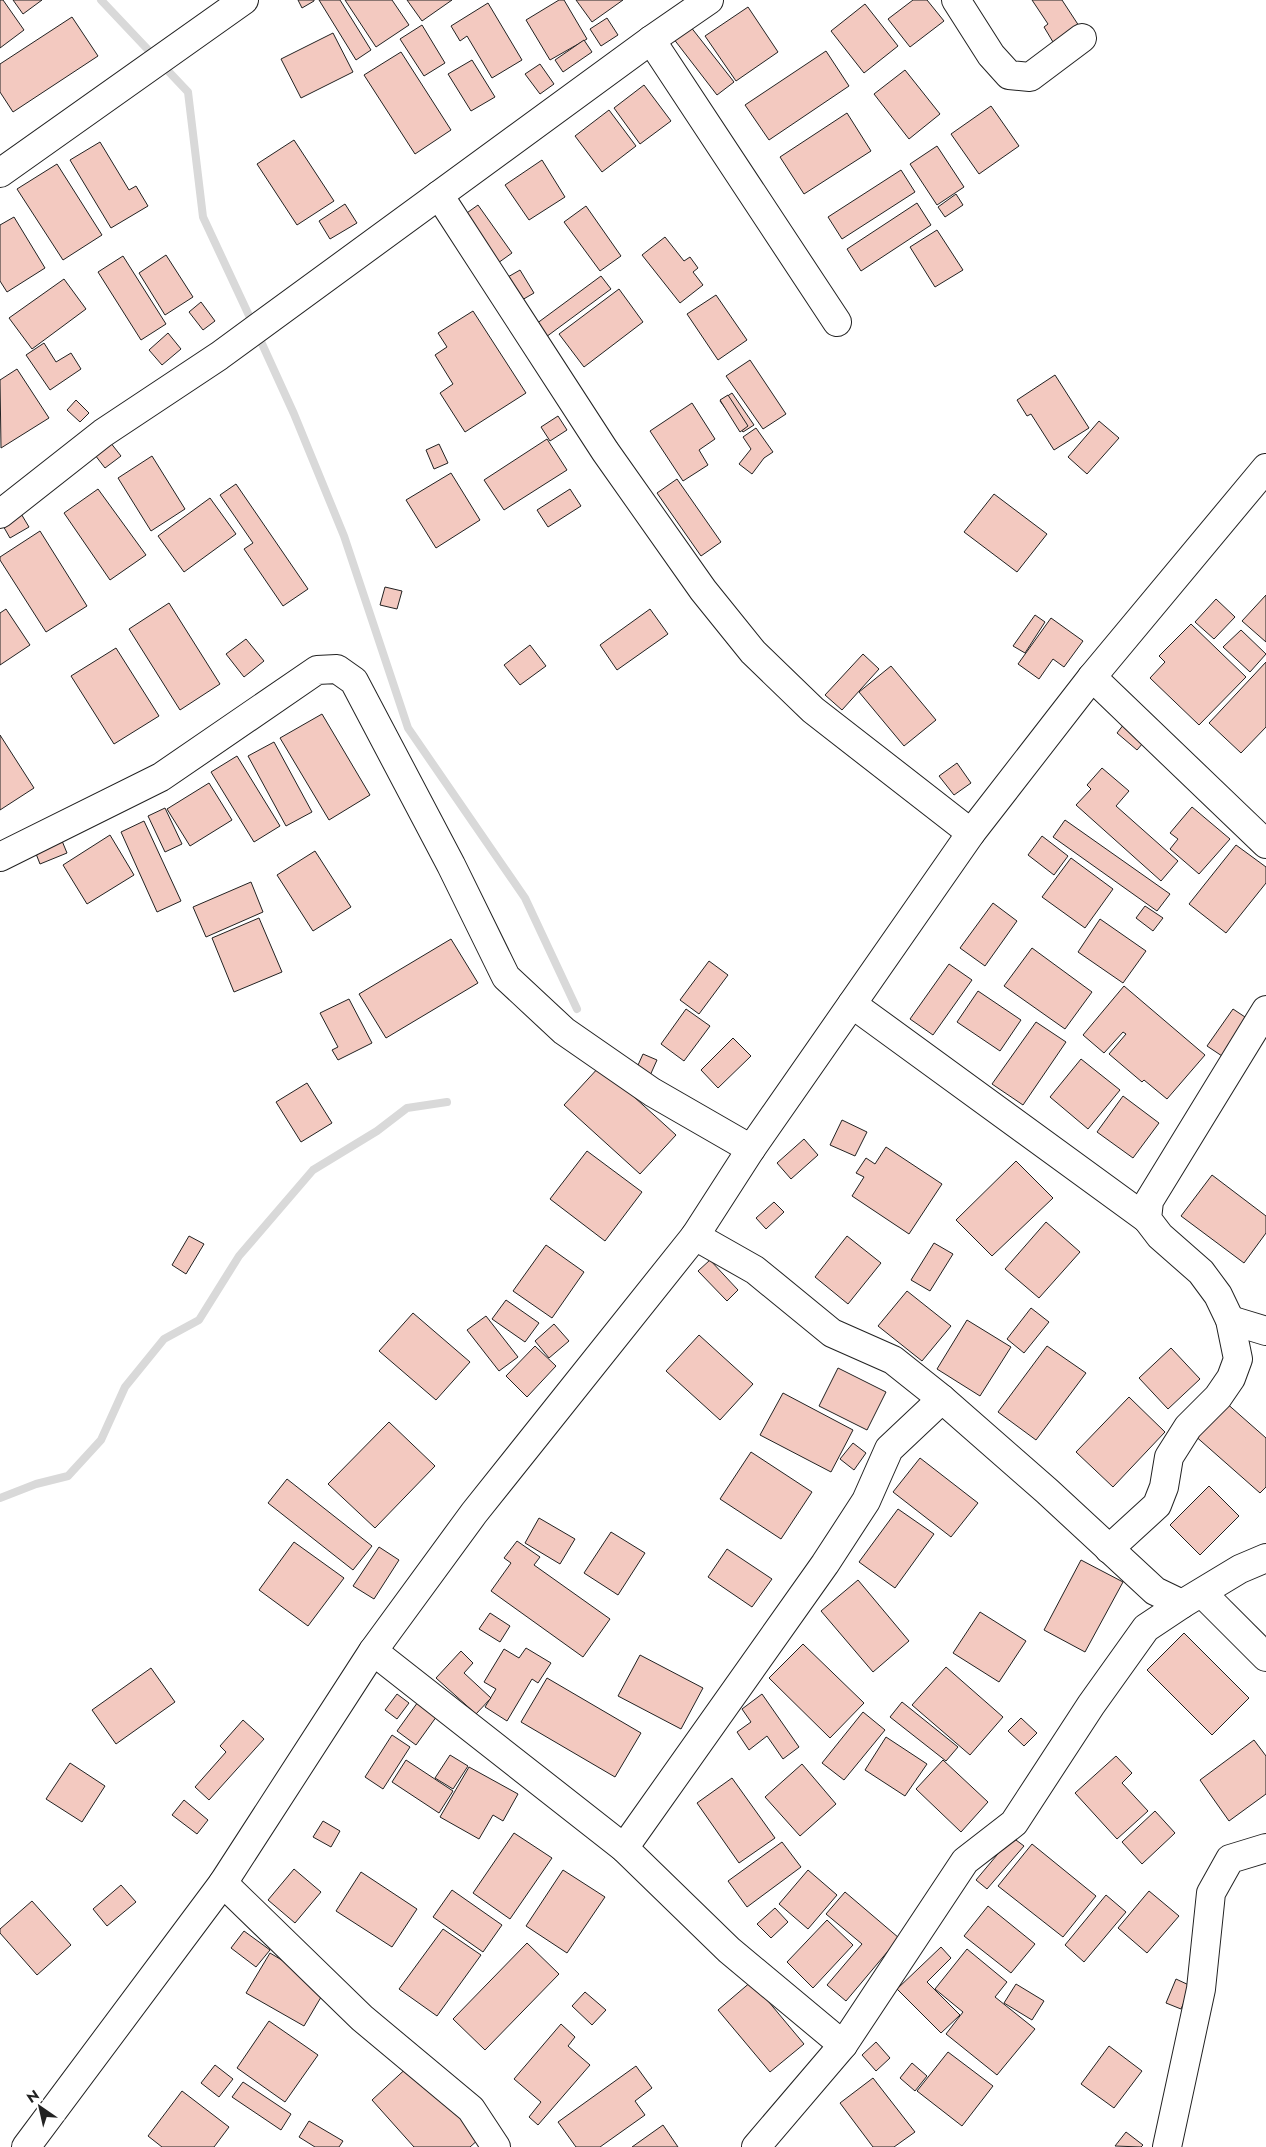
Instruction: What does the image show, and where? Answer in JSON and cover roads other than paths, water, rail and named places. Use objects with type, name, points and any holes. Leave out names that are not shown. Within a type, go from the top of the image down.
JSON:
[{"type":"street","points":[[0,173],[244,0]]},
{"type":"street","points":[[0,514],[102,434],[219,356],[651,40],[709,0]]},
{"type":"street","points":[[956,0],[991,55],[1009,75],[1030,77],[1082,38]]},
{"type":"street","points":[[651,40],[837,322]]},
{"type":"street","points":[[439,195],[604,450],[703,590],[754,652],[813,710],[971,833]]},
{"type":"street","points":[[26,2147],[224,1883],[373,1651],[474,1513],[695,1236],[751,1149],[971,833],[1092,677],[1266,468]]},
{"type":"street","points":[[0,857],[162,777],[318,670],[337,669],[354,681],[451,865],[506,977],[564,1031],[652,1092],[751,1149]]},
{"type":"street","points":[[1092,677],[1266,844]]},
{"type":"street","points":[[852,1004],[1147,1218],[1160,1236],[1201,1272],[1218,1295],[1230,1320],[1238,1359],[1231,1378],[1218,1397],[1188,1427],[1169,1457],[1164,1487],[1157,1505],[1109,1549]]},
{"type":"street","points":[[1147,1218],[1150,1201],[1266,1010]]},
{"type":"street","points":[[695,1236],[755,1270],[832,1333],[893,1360],[942,1399],[1047,1491],[1155,1591],[1192,1598],[1266,1657]]},
{"type":"street","points":[[1230,1320],[1266,1332]]},
{"type":"street","points":[[624,1848],[825,1564],[866,1501],[889,1449],[942,1399]]},
{"type":"street","points":[[756,2147],[843,2045],[966,1861],[1014,1824],[1091,1705],[1146,1628],[1240,1569],[1266,1558]]},
{"type":"street","points":[[1146,1628],[1155,1591]]},
{"type":"street","points":[[373,1651],[624,1848],[729,1950],[843,2045]]},
{"type":"street","points":[[1167,2147],[1201,1989],[1211,1893],[1230,1859],[1266,1848]]},
{"type":"street","points":[[224,1883],[362,2018],[471,2109],[496,2147]]},
{"type":"waterway","points":[[101,0],[188,92],[203,217],[253,324]]},
{"type":"waterway","points":[[258,335],[294,414],[344,536],[408,728],[525,898],[577,1009]]},
{"type":"waterway","points":[[0,1498],[36,1484],[68,1476],[101,1440],[125,1387],[164,1339],[199,1320],[239,1256],[313,1170],[377,1131],[407,1108],[447,1102]]}]
